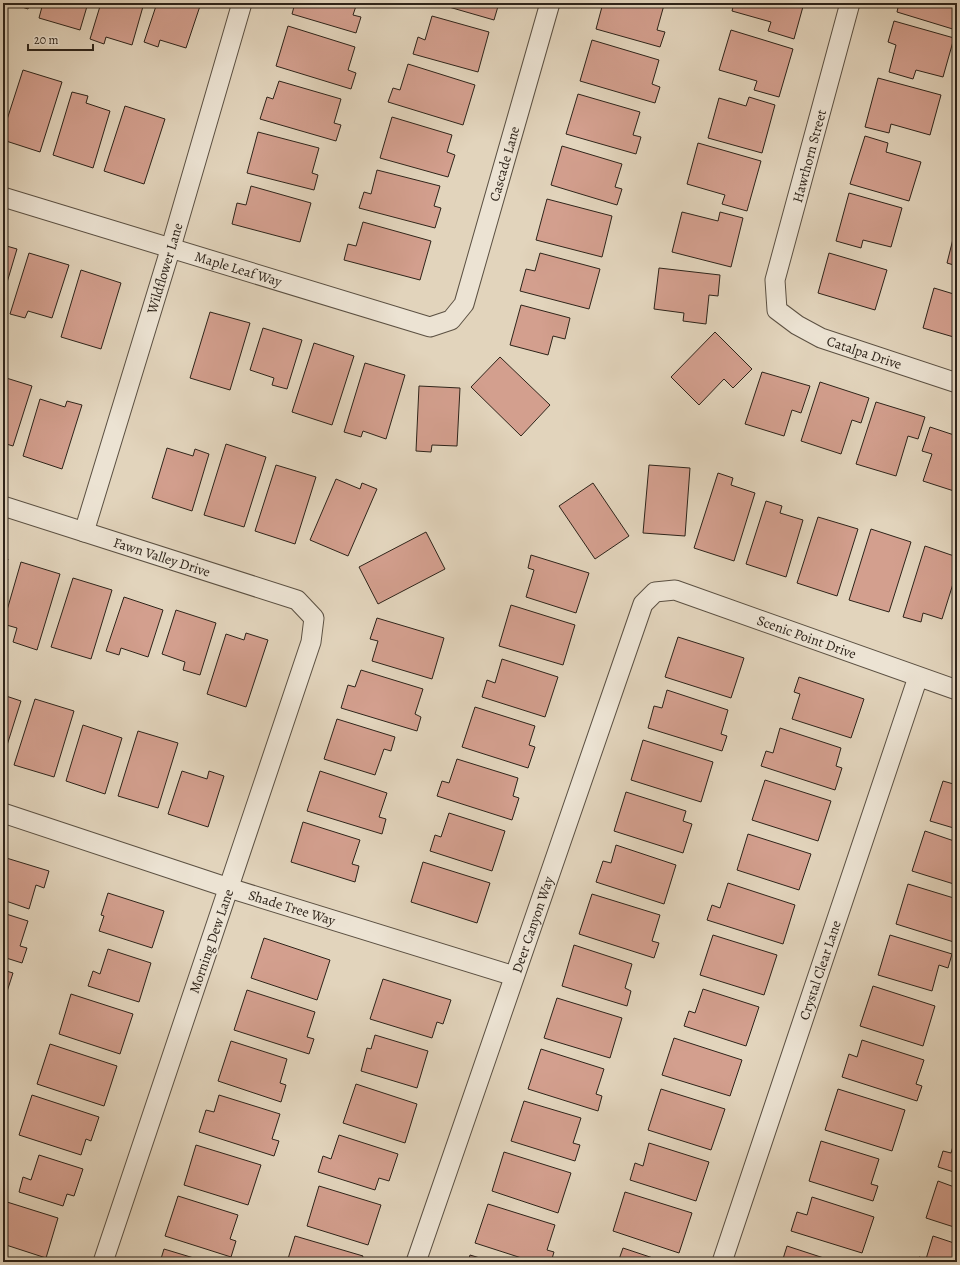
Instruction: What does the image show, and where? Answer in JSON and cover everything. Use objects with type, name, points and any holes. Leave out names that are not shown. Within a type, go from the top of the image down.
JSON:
[{"type":"street","name":"Wildflower Lane","points":[[84,532],[171,247],[242,3]]},
{"type":"street","name":"Cascade Lane","points":[[451,320],[464,304],[550,3]]},
{"type":"street","name":"Hawthorn Street","points":[[777,310],[774,280],[850,3]]},
{"type":"street","name":"Maple Leaf Way","points":[[3,197],[430,327],[451,320]]},
{"type":"street","name":"Catalpa Drive","points":[[777,310],[797,325],[821,338],[957,383]]},
{"type":"street","name":"Fawn Valley Drive","points":[[3,506],[297,600],[314,618]]},
{"type":"street","name":"Scenic Point Drive","points":[[655,592],[675,590],[957,690]]},
{"type":"street","name":"Deer Canyon Way","points":[[416,1262],[643,604],[655,592]]},
{"type":"street","name":"Morning Dew Lane","points":[[102,1262],[311,642],[314,618]]},
{"type":"street","name":"Crystal Clear Lane","points":[[722,1262],[918,677]]},
{"type":"street","name":"Shade Tree Way","points":[[3,813],[229,888],[514,976]]},
{"type":"building","points":[[10,3],[30,3],[28,9]]},
{"type":"building","points":[[43,3],[88,3],[80,30],[39,18]]},
{"type":"building","points":[[101,3],[144,3],[132,45],[106,37],[104,44],[90,39]]},
{"type":"building","points":[[157,3],[201,3],[186,48],[160,40],[158,47],[144,42]]},
{"type":"building","points":[[295,3],[357,3],[353,15],[361,17],[356,33],[292,14]]},
{"type":"building","points":[[435,3],[499,3],[494,20]]},
{"type":"building","points":[[603,3],[657,3],[664,5],[657,30],[665,32],[660,47],[596,29]]},
{"type":"building","points":[[734,3],[804,3],[794,39],[768,31],[771,22],[732,11]]},
{"type":"building","points":[[899,3],[957,3],[956,30],[897,12]]},
{"type":"building","points":[[432,16],[489,32],[478,72],[413,54],[418,37],[425,40]]},
{"type":"building","points":[[894,21],[954,38],[943,77],[916,70],[913,79],[889,72],[896,45],[888,42]]},
{"type":"building","points":[[288,26],[355,47],[348,70],[356,73],[351,89],[276,66]]},
{"type":"building","points":[[731,30],[793,49],[779,97],[754,90],[757,81],[719,70]]},
{"type":"building","points":[[592,40],[659,60],[652,84],[660,87],[655,103],[580,81]]},
{"type":"building","points":[[408,64],[475,85],[463,125],[388,102],[393,88],[400,90]]},
{"type":"building","points":[[23,70],[62,82],[40,152],[3,140],[3,132]]},
{"type":"building","points":[[878,78],[941,95],[930,135],[891,124],[889,133],[865,127]]},
{"type":"building","points":[[279,81],[341,99],[334,123],[341,125],[336,141],[260,119],[267,97],[273,99]]},
{"type":"building","points":[[72,92],[88,96],[86,103],[110,111],[93,168],[53,155]]},
{"type":"building","points":[[578,94],[640,112],[633,135],[641,137],[636,154],[566,134]]},
{"type":"building","points":[[749,97],[775,105],[762,153],[708,138],[719,98],[746,106]]},
{"type":"building","points":[[125,106],[165,119],[144,184],[104,171]]},
{"type":"building","points":[[392,117],[452,135],[447,152],[455,155],[448,177],[380,158]]},
{"type":"building","points":[[258,132],[319,148],[312,173],[318,175],[314,190],[247,173]]},
{"type":"building","points":[[865,136],[888,143],[886,152],[921,162],[909,201],[850,184]]},
{"type":"building","points":[[698,143],[761,161],[747,211],[722,204],[725,195],[687,184]]},
{"type":"building","points":[[562,146],[622,164],[615,187],[622,189],[617,205],[551,185]]},
{"type":"building","points":[[377,170],[440,186],[434,206],[441,208],[435,228],[359,208],[364,192],[371,194]]},
{"type":"building","points":[[251,186],[311,203],[300,242],[232,224],[237,203],[246,205]]},
{"type":"building","points":[[849,193],[902,208],[891,247],[863,240],[861,248],[836,241]]},
{"type":"building","points":[[547,199],[612,216],[602,257],[536,240]]},
{"type":"building","points":[[682,212],[718,221],[720,212],[743,218],[731,267],[672,252]]},
{"type":"building","points":[[363,222],[431,241],[420,280],[344,260],[348,244],[356,246]]},
{"type":"building","points":[[957,223],[957,266],[947,263]]},
{"type":"building","points":[[3,245],[17,249],[3,296]]},
{"type":"building","points":[[29,253],[69,265],[52,318],[28,311],[25,318],[10,314]]},
{"type":"building","points":[[540,253],[600,269],[589,309],[520,291],[526,269],[535,271]]},
{"type":"building","points":[[829,253],[887,270],[875,310],[818,293]]},
{"type":"building","points":[[659,268],[720,275],[718,296],[709,295],[706,324],[683,321],[684,313],[654,309]]},
{"type":"building","points":[[81,270],[121,283],[101,349],[61,337]]},
{"type":"building","points":[[934,288],[957,295],[957,338],[923,328]]},
{"type":"building","points":[[521,305],[570,318],[565,339],[553,336],[548,355],[510,345]]},
{"type":"building","points":[[210,312],[250,323],[230,390],[190,378]]},
{"type":"building","points":[[263,328],[302,340],[287,389],[272,385],[274,378],[250,370]]},
{"type":"building","points":[[715,332],[752,369],[733,388],[724,379],[699,405],[671,377]]},
{"type":"building","points":[[314,343],[354,356],[332,425],[292,412]]},
{"type":"building","points":[[500,357],[550,405],[521,436],[471,387]]},
{"type":"building","points":[[365,363],[405,375],[386,439],[363,431],[361,437],[344,432]]},
{"type":"building","points":[[762,372],[810,386],[801,413],[792,410],[784,436],[745,424]]},
{"type":"building","points":[[3,377],[32,386],[13,446],[3,443]]},
{"type":"building","points":[[820,382],[869,398],[861,423],[852,420],[841,454],[801,441]]},
{"type":"building","points":[[419,386],[460,388],[457,446],[432,445],[431,452],[416,451]]},
{"type":"building","points":[[40,399],[65,407],[67,401],[82,405],[62,469],[23,456]]},
{"type":"building","points":[[876,402],[925,417],[918,439],[908,436],[896,476],[856,464]]},
{"type":"building","points":[[930,427],[957,436],[957,492],[923,481],[932,454],[922,451]]},
{"type":"building","points":[[226,444],[266,457],[244,527],[204,515]]},
{"type":"building","points":[[167,448],[193,456],[195,449],[209,454],[192,511],[152,498]]},
{"type":"building","points":[[276,465],[316,477],[295,544],[255,531]]},
{"type":"building","points":[[649,465],[690,468],[685,536],[643,533]]},
{"type":"building","points":[[718,473],[733,478],[731,485],[755,493],[734,561],[694,548]]},
{"type":"building","points":[[336,479],[360,489],[362,483],[377,489],[348,556],[310,540]]},
{"type":"building","points":[[593,483],[629,536],[595,559],[559,506]]},
{"type":"building","points":[[766,501],[782,506],[780,513],[803,520],[786,577],[746,564]]},
{"type":"building","points":[[818,517],[858,529],[837,596],[797,583]]},
{"type":"building","points":[[871,529],[911,542],[889,612],[849,600]]},
{"type":"building","points":[[426,532],[445,569],[378,604],[359,567]]},
{"type":"building","points":[[925,546],[957,557],[957,571],[942,619],[923,613],[921,622],[903,617]]},
{"type":"building","points":[[531,555],[589,573],[576,613],[526,597],[534,570],[528,568]]},
{"type":"building","points":[[3,558],[8,559],[3,575]]},
{"type":"building","points":[[21,562],[60,574],[37,650],[13,642],[17,628],[3,624]]},
{"type":"building","points":[[73,578],[112,590],[91,659],[51,647]]},
{"type":"building","points":[[124,597],[163,610],[148,657],[121,648],[119,655],[106,651]]},
{"type":"building","points":[[511,605],[575,625],[563,665],[499,646]]},
{"type":"building","points":[[176,610],[216,623],[200,675],[183,670],[185,662],[162,654]]},
{"type":"building","points":[[377,618],[444,638],[432,679],[372,661],[378,641],[370,639]]},
{"type":"building","points":[[246,633],[268,640],[246,707],[207,694],[226,634],[244,640]]},
{"type":"building","points":[[678,637],[744,658],[731,698],[665,677]]},
{"type":"building","points":[[502,659],[558,677],[545,717],[482,697],[487,680],[495,683]]},
{"type":"building","points":[[361,670],[423,689],[415,714],[421,717],[417,731],[341,708],[348,685],[355,687]]},
{"type":"building","points":[[799,677],[864,699],[851,738],[792,719],[800,694],[794,692]]},
{"type":"building","points":[[667,690],[728,710],[721,734],[727,736],[722,751],[648,728],[654,706],[662,708]]},
{"type":"building","points":[[3,695],[21,701],[3,758]]},
{"type":"building","points":[[35,699],[74,711],[54,777],[14,765]]},
{"type":"building","points":[[475,707],[535,726],[529,745],[535,747],[528,768],[462,747]]},
{"type":"building","points":[[337,719],[395,737],[391,751],[384,749],[375,775],[324,759]]},
{"type":"building","points":[[83,725],[122,738],[105,794],[66,781]]},
{"type":"building","points":[[780,728],[841,748],[836,766],[842,768],[835,790],[761,766],[766,751],[773,753]]},
{"type":"building","points":[[138,731],[178,743],[158,808],[118,796]]},
{"type":"building","points":[[643,740],[713,762],[701,802],[631,780]]},
{"type":"building","points":[[457,759],[518,778],[513,796],[519,798],[512,820],[437,796],[442,781],[449,783]]},
{"type":"building","points":[[182,771],[207,779],[209,771],[224,776],[208,827],[168,814]]},
{"type":"building","points":[[320,771],[387,793],[379,817],[386,819],[382,834],[307,811]]},
{"type":"building","points":[[765,780],[831,801],[818,841],[752,820]]},
{"type":"building","points":[[943,781],[957,785],[957,829],[930,821]]},
{"type":"building","points":[[626,792],[686,811],[683,821],[692,824],[683,853],[614,831]]},
{"type":"building","points":[[449,813],[505,831],[492,871],[430,851],[435,835],[441,837]]},
{"type":"building","points":[[303,822],[360,840],[352,864],[359,866],[355,882],[291,862]]},
{"type":"building","points":[[925,831],[957,842],[957,885],[912,871]]},
{"type":"building","points":[[748,834],[811,854],[799,890],[737,870]]},
{"type":"building","points":[[616,845],[676,865],[664,904],[596,882],[603,861],[611,863]]},
{"type":"building","points":[[3,857],[49,871],[44,888],[36,885],[29,909],[3,900]]},
{"type":"building","points":[[423,862],[490,883],[477,923],[411,902]]},
{"type":"building","points":[[728,883],[795,905],[783,944],[707,920],[712,905],[720,908]]},
{"type":"building","points":[[908,884],[957,899],[957,943],[896,924]]},
{"type":"building","points":[[108,893],[164,911],[152,948],[99,931],[104,916],[101,915]]},
{"type":"building","points":[[592,894],[660,915],[652,941],[659,943],[654,958],[579,934]]},
{"type":"building","points":[[3,913],[28,921],[20,946],[27,948],[22,963],[3,957]]},
{"type":"building","points":[[713,935],[777,955],[764,995],[700,975]]},
{"type":"building","points":[[890,935],[952,954],[948,968],[939,965],[932,991],[878,975]]},
{"type":"building","points":[[264,938],[330,960],[317,1000],[251,978]]},
{"type":"building","points":[[574,945],[632,964],[625,988],[631,991],[627,1006],[562,986]]},
{"type":"building","points":[[108,949],[151,963],[139,1002],[88,986],[93,971],[100,974]]},
{"type":"building","points":[[3,970],[13,973],[3,1004]]},
{"type":"building","points":[[383,979],[451,1000],[443,1024],[437,1022],[432,1038],[370,1019]]},
{"type":"building","points":[[873,986],[935,1006],[923,1046],[860,1026]]},
{"type":"building","points":[[703,989],[759,1007],[746,1046],[684,1026],[689,1011],[695,1013]]},
{"type":"building","points":[[247,990],[315,1012],[307,1037],[314,1039],[309,1054],[234,1030]]},
{"type":"building","points":[[71,994],[133,1014],[120,1054],[59,1034]]},
{"type":"building","points":[[557,998],[622,1018],[610,1058],[544,1038]]},
{"type":"building","points":[[375,1035],[428,1051],[417,1088],[361,1071],[367,1048],[371,1049]]},
{"type":"building","points":[[674,1038],[742,1060],[730,1096],[662,1075]]},
{"type":"building","points":[[862,1040],[924,1060],[916,1084],[922,1086],[917,1101],[842,1077],[849,1054],[857,1057]]},
{"type":"building","points":[[231,1041],[287,1059],[280,1083],[286,1085],[281,1102],[218,1081]]},
{"type":"building","points":[[50,1044],[117,1066],[104,1106],[37,1084]]},
{"type":"building","points":[[541,1049],[604,1069],[596,1094],[602,1096],[598,1111],[528,1089]]},
{"type":"building","points":[[356,1084],[417,1104],[405,1143],[343,1123]]},
{"type":"building","points":[[661,1089],[725,1109],[711,1150],[648,1130]]},
{"type":"building","points":[[838,1089],[905,1110],[892,1151],[825,1130]]},
{"type":"building","points":[[32,1095],[99,1117],[91,1141],[86,1139],[81,1155],[19,1135]]},
{"type":"building","points":[[219,1095],[280,1114],[272,1139],[279,1141],[274,1156],[199,1132],[206,1110],[214,1112]]},
{"type":"building","points":[[524,1101],[581,1118],[573,1143],[580,1145],[575,1161],[511,1141]]},
{"type":"building","points":[[957,1133],[957,1173],[938,1167],[943,1151],[951,1153]]},
{"type":"building","points":[[339,1135],[398,1154],[389,1181],[379,1178],[375,1190],[318,1172],[323,1156],[331,1159]]},
{"type":"building","points":[[821,1141],[879,1159],[871,1184],[878,1186],[873,1201],[809,1181]]},
{"type":"building","points":[[649,1143],[709,1162],[696,1201],[630,1180],[635,1163],[643,1166]]},
{"type":"building","points":[[196,1145],[261,1165],[248,1205],[184,1185]]},
{"type":"building","points":[[504,1152],[571,1173],[558,1213],[492,1191]]},
{"type":"building","points":[[39,1155],[83,1169],[74,1196],[67,1194],[63,1206],[19,1192],[23,1177],[31,1180]]},
{"type":"building","points":[[938,1181],[957,1188],[957,1228],[926,1218]]},
{"type":"building","points":[[319,1186],[381,1205],[368,1245],[307,1226]]},
{"type":"building","points":[[625,1192],[692,1213],[679,1253],[613,1231]]},
{"type":"building","points":[[178,1196],[238,1215],[230,1239],[236,1241],[231,1257],[165,1236]]},
{"type":"building","points":[[812,1197],[874,1217],[862,1253],[791,1231],[797,1212],[807,1215]]},
{"type":"building","points":[[7,1202],[58,1218],[46,1258],[3,1244],[3,1216]]},
{"type":"building","points":[[488,1204],[555,1225],[547,1250],[554,1252],[551,1262],[534,1262],[475,1243]]},
{"type":"building","points":[[295,1236],[363,1256],[361,1262],[287,1262]]},
{"type":"building","points":[[933,1236],[957,1244],[957,1262],[918,1262],[919,1257],[926,1259]]},
{"type":"building","points":[[787,1246],[836,1262],[782,1262]]},
{"type":"building","points":[[623,1248],[665,1262],[618,1262]]},
{"type":"building","points":[[164,1249],[207,1262],[160,1262]]},
{"type":"building","points":[[470,1255],[493,1262],[468,1262]]}]
